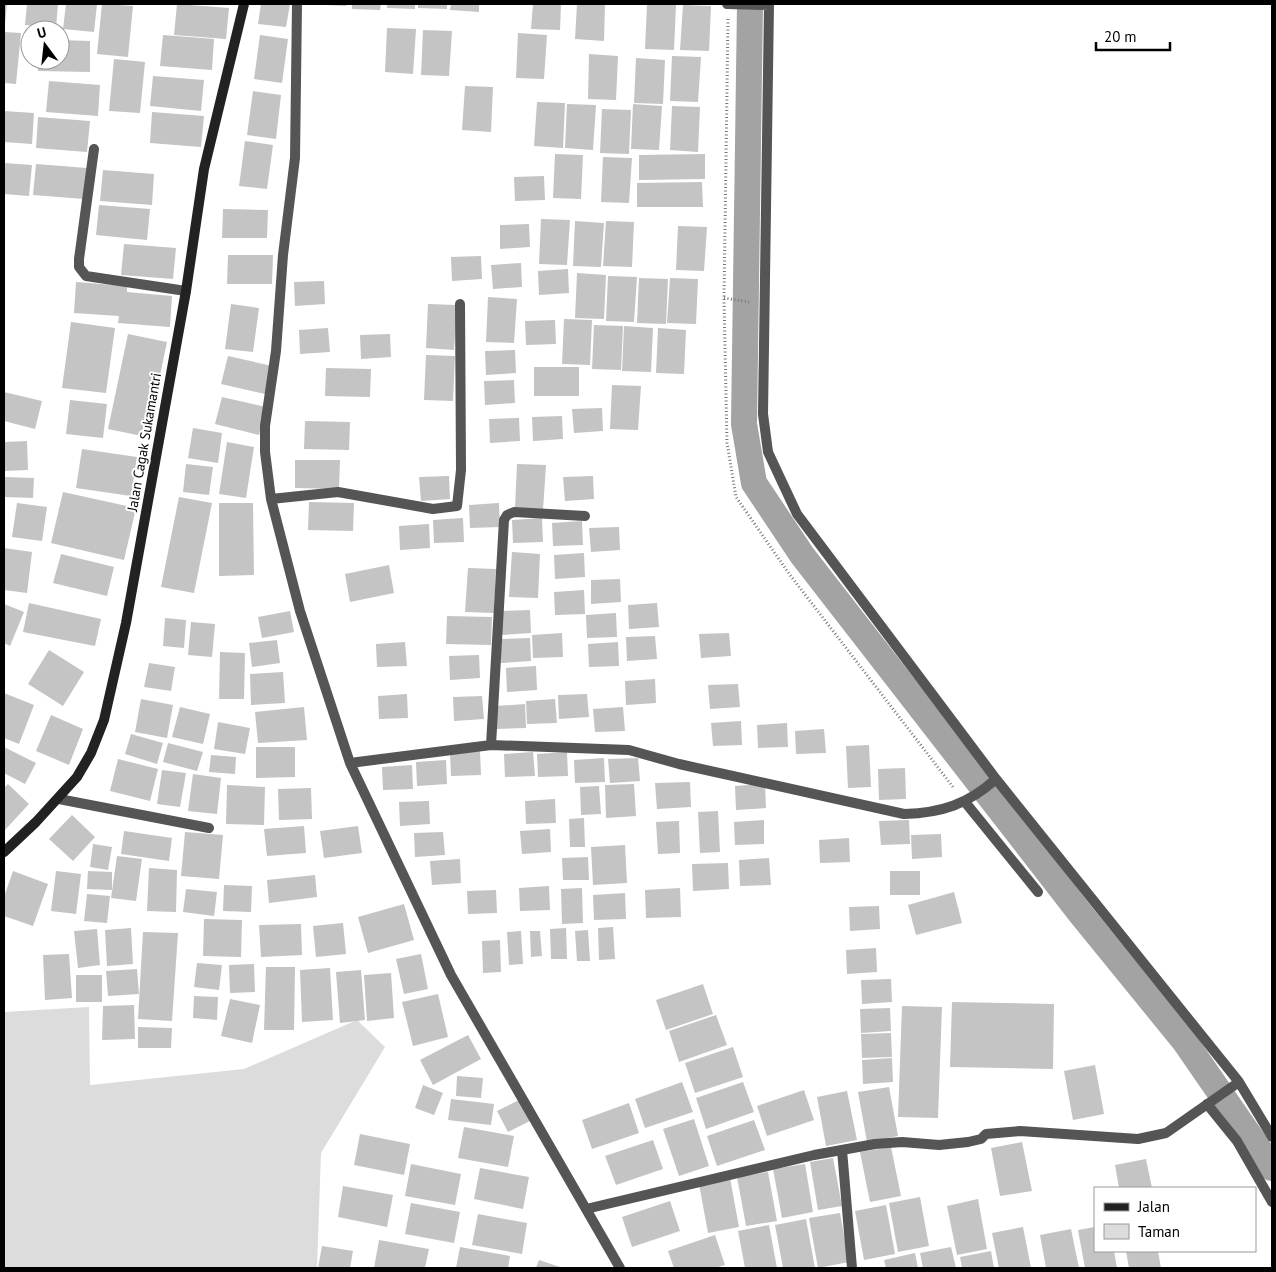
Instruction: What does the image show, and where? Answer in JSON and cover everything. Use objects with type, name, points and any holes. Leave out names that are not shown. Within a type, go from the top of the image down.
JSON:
[{"type":"street","name":"Jalan Cagak Sukamantri","points":[[4,852],[59,799],[77,777],[91,753],[104,720],[126,624],[186,291],[204,169],[244,4]]},
{"type":"street","points":[[297,4],[295,158],[283,255],[276,351],[265,426],[264,452],[271,499],[300,611],[350,763],[451,975],[620,1268]]},
{"type":"street","points":[[726,4],[766,5],[763,414],[768,452],[797,514],[994,781],[1238,1082],[1272,1137]]},
{"type":"street","points":[[94,149],[79,259],[82,273],[86,276],[186,291]]},
{"type":"street","points":[[271,499],[338,492],[433,509],[457,506],[461,470],[460,304]]},
{"type":"street","points":[[491,744],[504,520],[507,515],[514,512],[585,516]]},
{"type":"street","points":[[350,763],[491,744],[629,750],[679,764],[904,814],[930,813],[967,801],[994,781]]},
{"type":"street","points":[[59,799],[209,828]]},
{"type":"street","points":[[967,801],[1038,892]]},
{"type":"street","points":[[586,1209],[842,1150],[902,1142],[938,1145],[968,1142],[981,1139],[986,1134],[1020,1131],[1138,1139],[1166,1133],[1238,1082]]},
{"type":"street","points":[[1210,1102],[1237,1141],[1272,1202]]},
{"type":"street","points":[[842,1150],[852,1268]]},
{"type":"path","points":[[724,298],[730,301],[756,303]]},
{"type":"green space","points":[[89,1007],[90,1085],[244,1069],[357,1020],[385,1047],[321,1153],[317,1268],[4,1268],[4,1012]]},
{"type":"building","points":[[4,4],[7,4],[5,24],[4,24]]},
{"type":"building","points":[[27,4],[58,4],[57,20],[25,20]]},
{"type":"building","points":[[66,4],[97,4],[94,32],[70,30],[70,20],[64,20]]},
{"type":"building","points":[[102,4],[133,6],[128,57],[97,54]]},
{"type":"building","points":[[177,4],[229,8],[226,39],[174,35]]},
{"type":"building","points":[[261,4],[290,4],[286,27],[258,24]]},
{"type":"building","points":[[346,4],[346,6],[325,5]]},
{"type":"building","points":[[352,4],[381,4],[380,10],[352,9]]},
{"type":"building","points":[[387,4],[415,4],[415,9],[387,8]]},
{"type":"building","points":[[418,4],[447,4],[447,9],[418,8]]},
{"type":"building","points":[[451,4],[479,4],[479,12],[450,10]]},
{"type":"building","points":[[533,4],[561,4],[560,30],[531,29]]},
{"type":"building","points":[[577,4],[605,4],[604,41],[575,39]]},
{"type":"building","points":[[647,4],[676,5],[674,50],[645,49]]},
{"type":"building","points":[[683,5],[711,6],[709,51],[680,50]]},
{"type":"building","points":[[387,28],[416,29],[413,74],[385,72]]},
{"type":"building","points":[[423,30],[452,31],[449,76],[421,75]]},
{"type":"building","points":[[4,32],[20,33],[16,84],[4,83]]},
{"type":"building","points":[[518,33],[547,35],[544,79],[516,78]]},
{"type":"building","points":[[163,35],[214,39],[212,70],[160,66]]},
{"type":"building","points":[[260,35],[288,39],[282,83],[254,79]]},
{"type":"building","points":[[70,40],[90,41],[90,72],[38,71],[70,70]]},
{"type":"building","points":[[589,54],[618,56],[616,100],[588,99]]},
{"type":"building","points":[[672,56],[701,57],[698,102],[670,101]]},
{"type":"building","points":[[636,58],[665,60],[663,104],[634,103]]},
{"type":"building","points":[[114,59],[145,62],[140,113],[109,111]]},
{"type":"building","points":[[153,76],[204,80],[201,111],[150,106]]},
{"type":"building","points":[[49,81],[100,85],[98,116],[46,112]]},
{"type":"building","points":[[465,86],[493,87],[491,132],[462,130]]},
{"type":"building","points":[[253,91],[281,95],[276,139],[247,135]]},
{"type":"building","points":[[537,102],[565,103],[563,148],[534,146]]},
{"type":"building","points":[[567,104],[596,105],[593,150],[565,148]]},
{"type":"building","points":[[633,104],[662,106],[659,150],[631,149]]},
{"type":"building","points":[[672,106],[700,107],[698,152],[670,150]]},
{"type":"building","points":[[602,109],[631,110],[629,154],[600,153]]},
{"type":"building","points":[[4,111],[34,113],[32,144],[4,142]]},
{"type":"building","points":[[152,112],[204,116],[201,147],[150,143]]},
{"type":"building","points":[[38,117],[90,121],[87,152],[36,148]]},
{"type":"building","points":[[245,141],[273,145],[267,189],[239,186]]},
{"type":"building","points":[[555,154],[583,155],[581,199],[553,198]]},
{"type":"building","points":[[705,154],[705,179],[639,180],[639,155]]},
{"type":"building","points":[[603,157],[632,158],[629,203],[601,202]]},
{"type":"building","points":[[4,163],[32,165],[29,196],[4,194]]},
{"type":"building","points":[[36,164],[87,168],[84,199],[33,195]]},
{"type":"building","points":[[103,170],[154,174],[152,205],[100,201]]},
{"type":"building","points":[[544,176],[545,200],[515,201],[514,177]]},
{"type":"building","points":[[702,182],[703,207],[637,207],[637,183]]},
{"type":"building","points":[[99,205],[150,209],[147,240],[96,235]]},
{"type":"building","points":[[223,209],[268,210],[267,238],[222,238]]},
{"type":"building","points":[[541,219],[570,220],[567,265],[539,264]]},
{"type":"building","points":[[575,221],[604,223],[601,267],[573,266]]},
{"type":"building","points":[[606,221],[634,222],[632,267],[603,266]]},
{"type":"building","points":[[529,224],[530,247],[500,249],[500,225]]},
{"type":"building","points":[[678,226],[707,227],[704,271],[676,270]]},
{"type":"building","points":[[124,244],[176,248],[173,279],[121,275]]},
{"type":"building","points":[[228,255],[273,255],[272,284],[227,284]]},
{"type":"building","points":[[481,256],[482,279],[452,281],[451,257]]},
{"type":"building","points":[[521,263],[522,287],[493,289],[491,265]]},
{"type":"building","points":[[568,269],[569,293],[539,295],[538,271]]},
{"type":"building","points":[[577,273],[606,275],[604,319],[575,318]]},
{"type":"building","points":[[608,276],[637,277],[634,322],[606,321]]},
{"type":"building","points":[[639,278],[668,279],[666,324],[637,323]]},
{"type":"building","points":[[670,278],[698,279],[696,324],[667,323]]},
{"type":"building","points":[[324,281],[325,304],[295,306],[294,282]]},
{"type":"building","points":[[76,282],[127,286],[127,292],[172,296],[170,327],[118,323],[119,316],[74,313]]},
{"type":"building","points":[[488,297],[517,299],[514,343],[486,342]]},
{"type":"building","points":[[231,304],[259,308],[253,352],[225,349]]},
{"type":"building","points":[[428,304],[457,305],[454,350],[426,348]]},
{"type":"building","points":[[564,319],[592,320],[590,365],[562,364]]},
{"type":"building","points":[[555,320],[556,344],[526,345],[525,321]]},
{"type":"building","points":[[71,322],[115,328],[106,393],[62,388]]},
{"type":"building","points":[[594,325],[623,326],[621,370],[592,369]]},
{"type":"building","points":[[624,326],[653,328],[651,372],[622,371]]},
{"type":"building","points":[[328,328],[330,352],[300,354],[299,330]]},
{"type":"building","points":[[658,328],[686,330],[684,374],[656,373]]},
{"type":"building","points":[[128,334],[167,342],[147,437],[108,429]]},
{"type":"building","points":[[390,334],[391,357],[361,359],[360,335]]},
{"type":"building","points":[[515,350],[516,373],[486,375],[485,351]]},
{"type":"building","points":[[426,355],[455,356],[453,401],[424,400]]},
{"type":"building","points":[[228,356],[272,366],[265,394],[221,384]]},
{"type":"building","points":[[534,367],[579,367],[579,396],[534,396]]},
{"type":"building","points":[[326,368],[371,369],[370,397],[325,396]]},
{"type":"building","points":[[514,380],[515,403],[485,405],[484,381]]},
{"type":"building","points":[[612,385],[641,386],[638,430],[610,429]]},
{"type":"building","points":[[4,392],[42,401],[35,429],[4,421]]},
{"type":"building","points":[[222,397],[266,407],[259,435],[215,424]]},
{"type":"building","points":[[70,400],[107,404],[103,438],[66,434]]},
{"type":"building","points":[[602,408],[603,431],[574,433],[572,409]]},
{"type":"building","points":[[562,416],[563,439],[533,441],[532,417]]},
{"type":"building","points":[[519,418],[520,441],[490,443],[489,419]]},
{"type":"building","points":[[305,421],[350,422],[349,450],[304,449]]},
{"type":"building","points":[[193,428],[222,433],[218,463],[188,458]]},
{"type":"building","points":[[27,441],[28,470],[4,471],[4,442]]},
{"type":"building","points":[[227,442],[254,447],[246,498],[219,494]]},
{"type":"building","points":[[82,449],[137,457],[131,496],[76,488]]},
{"type":"building","points":[[295,460],[340,460],[339,489],[295,488]]},
{"type":"building","points":[[186,464],[213,467],[209,495],[183,492]]},
{"type":"building","points":[[517,464],[546,465],[543,510],[515,508]]},
{"type":"building","points":[[449,476],[450,499],[421,501],[419,477]]},
{"type":"building","points":[[593,476],[594,499],[565,501],[563,477]]},
{"type":"building","points":[[4,477],[34,478],[33,498],[4,497]]},
{"type":"building","points":[[63,492],[136,508],[124,560],[51,543]]},
{"type":"building","points":[[179,497],[212,503],[194,593],[161,587]]},
{"type":"building","points":[[309,502],[354,503],[353,531],[308,530]]},
{"type":"building","points":[[17,503],[47,507],[42,541],[12,537]]},
{"type":"building","points":[[219,503],[253,503],[254,575],[219,576]]},
{"type":"building","points":[[499,503],[500,527],[470,528],[469,505]]},
{"type":"building","points":[[463,518],[464,542],[434,543],[433,520]]},
{"type":"building","points":[[542,518],[543,542],[513,543],[512,520]]},
{"type":"building","points":[[582,521],[583,545],[553,546],[552,523]]},
{"type":"building","points":[[429,524],[430,548],[400,550],[399,526]]},
{"type":"building","points":[[619,527],[620,550],[591,552],[589,528]]},
{"type":"building","points":[[4,548],[32,552],[27,593],[4,590]]},
{"type":"building","points":[[512,552],[540,554],[538,598],[509,597]]},
{"type":"building","points":[[584,553],[585,577],[555,579],[554,555]]},
{"type":"building","points":[[61,554],[114,567],[107,596],[53,583]]},
{"type":"building","points":[[389,565],[394,593],[350,602],[345,574]]},
{"type":"building","points":[[468,568],[496,569],[494,613],[465,612]]},
{"type":"building","points":[[620,579],[621,602],[591,604],[591,580]]},
{"type":"building","points":[[584,590],[585,614],[555,615],[554,592]]},
{"type":"building","points":[[29,603],[101,619],[95,646],[23,632]]},
{"type":"building","points":[[657,603],[659,627],[629,629],[628,605]]},
{"type":"building","points":[[4,604],[24,612],[10,646],[4,643]]},
{"type":"building","points":[[530,610],[531,633],[502,635],[500,611]]},
{"type":"building","points":[[290,611],[294,632],[262,638],[258,617]]},
{"type":"building","points":[[616,613],[617,637],[587,638],[586,615]]},
{"type":"building","points":[[447,616],[492,617],[491,645],[446,644]]},
{"type":"building","points":[[165,618],[186,620],[184,648],[163,646]]},
{"type":"building","points":[[191,622],[215,624],[212,657],[188,655]]},
{"type":"building","points":[[562,633],[563,657],[533,658],[532,635]]},
{"type":"building","points":[[729,633],[731,656],[701,658],[699,634]]},
{"type":"building","points":[[655,636],[657,659],[627,661],[626,637]]},
{"type":"building","points":[[530,638],[531,661],[501,663],[500,639]]},
{"type":"building","points":[[277,640],[280,663],[252,667],[249,643]]},
{"type":"building","points":[[405,642],[407,666],[377,667],[376,644]]},
{"type":"building","points":[[618,642],[619,666],[589,667],[588,644]]},
{"type":"building","points":[[49,650],[84,672],[63,706],[28,684]]},
{"type":"building","points":[[220,652],[245,653],[244,699],[219,699]]},
{"type":"building","points":[[479,655],[480,678],[450,680],[449,656]]},
{"type":"building","points":[[149,663],[175,667],[171,691],[144,687]]},
{"type":"building","points":[[536,666],[537,690],[507,692],[506,668]]},
{"type":"building","points":[[283,672],[285,703],[251,705],[250,674]]},
{"type":"building","points":[[655,679],[656,703],[626,705],[625,681]]},
{"type":"building","points":[[738,684],[740,707],[710,709],[708,685]]},
{"type":"building","points":[[4,693],[34,705],[19,744],[4,738]]},
{"type":"building","points":[[407,694],[408,718],[379,719],[378,696]]},
{"type":"building","points":[[587,694],[589,717],[559,719],[558,695]]},
{"type":"building","points":[[482,696],[484,719],[454,721],[453,697]]},
{"type":"building","points":[[141,699],[173,705],[167,738],[135,732]]},
{"type":"building","points":[[555,699],[557,723],[527,724],[526,701]]},
{"type":"building","points":[[525,704],[526,728],[496,729],[495,706]]},
{"type":"building","points":[[180,707],[210,714],[203,744],[172,737]]},
{"type":"building","points":[[304,707],[307,740],[258,743],[255,712]]},
{"type":"building","points":[[623,707],[625,731],[595,732],[593,709]]},
{"type":"building","points":[[51,715],[83,729],[69,765],[36,751]]},
{"type":"building","points":[[741,721],[742,745],[713,746],[711,723]]},
{"type":"building","points":[[218,722],[250,728],[245,754],[214,749]]},
{"type":"building","points":[[787,723],[788,747],[758,748],[757,725]]},
{"type":"building","points":[[824,729],[826,753],[796,754],[795,731]]},
{"type":"building","points":[[131,734],[163,743],[157,764],[125,754]]},
{"type":"building","points":[[168,743],[203,752],[197,771],[163,762]]},
{"type":"building","points":[[869,745],[871,787],[848,788],[846,746]]},
{"type":"building","points":[[4,747],[36,763],[25,784],[4,773]]},
{"type":"building","points":[[256,747],[295,747],[295,777],[256,778]]},
{"type":"building","points":[[480,751],[481,775],[451,776],[450,753]]},
{"type":"building","points":[[533,752],[535,776],[505,777],[504,754]]},
{"type":"building","points":[[567,752],[568,776],[538,777],[537,754]]},
{"type":"building","points":[[211,755],[236,757],[235,774],[209,772]]},
{"type":"building","points":[[604,758],[605,782],[575,783],[574,760]]},
{"type":"building","points":[[638,758],[640,781],[610,783],[608,759]]},
{"type":"building","points":[[118,759],[158,769],[150,801],[110,791]]},
{"type":"building","points":[[446,760],[447,784],[417,786],[416,762]]},
{"type":"building","points":[[412,765],[413,789],[383,790],[382,767]]},
{"type":"building","points":[[905,768],[906,799],[879,800],[878,769]]},
{"type":"building","points":[[162,770],[186,773],[180,807],[157,804]]},
{"type":"building","points":[[193,774],[221,778],[217,814],[188,811]]},
{"type":"building","points":[[690,782],[691,807],[657,809],[655,783]]},
{"type":"building","points":[[8,784],[29,804],[4,831],[4,788]]},
{"type":"building","points":[[634,784],[636,816],[606,818],[605,785]]},
{"type":"building","points":[[765,784],[766,808],[736,810],[735,786]]},
{"type":"building","points":[[227,785],[265,787],[264,825],[226,824]]},
{"type":"building","points":[[599,786],[601,814],[581,815],[580,787]]},
{"type":"building","points":[[311,788],[312,819],[279,820],[278,789]]},
{"type":"building","points":[[555,799],[556,823],[526,824],[525,801]]},
{"type":"building","points":[[429,801],[430,824],[400,826],[399,802]]},
{"type":"building","points":[[718,811],[720,852],[700,853],[698,812]]},
{"type":"building","points":[[72,815],[95,837],[73,861],[49,839]]},
{"type":"building","points":[[584,818],[585,847],[570,847],[569,819]]},
{"type":"building","points":[[764,820],[764,844],[735,845],[734,822]]},
{"type":"building","points":[[909,820],[910,844],[881,845],[879,821]]},
{"type":"building","points":[[679,821],[680,853],[658,854],[656,822]]},
{"type":"building","points":[[304,826],[306,853],[267,856],[264,829]]},
{"type":"building","points":[[358,826],[362,853],[324,858],[320,831]]},
{"type":"building","points":[[550,829],[551,852],[522,854],[520,831]]},
{"type":"building","points":[[124,831],[172,838],[169,861],[121,854]]},
{"type":"building","points":[[185,832],[223,835],[219,879],[181,876]]},
{"type":"building","points":[[443,832],[445,855],[415,857],[414,833]]},
{"type":"building","points":[[941,834],[942,857],[912,859],[911,835]]},
{"type":"building","points":[[849,838],[850,862],[820,863],[819,840]]},
{"type":"building","points":[[93,844],[112,847],[108,870],[90,867]]},
{"type":"building","points":[[625,845],[627,883],[593,885],[591,847]]},
{"type":"building","points":[[117,856],[142,859],[136,901],[111,898]]},
{"type":"building","points":[[588,857],[589,880],[563,880],[562,858]]},
{"type":"building","points":[[769,858],[771,885],[740,886],[739,860]]},
{"type":"building","points":[[460,859],[461,883],[432,885],[430,861]]},
{"type":"building","points":[[728,863],[729,889],[693,891],[692,864]]},
{"type":"building","points":[[149,868],[177,870],[176,912],[147,911]]},
{"type":"building","points":[[13,871],[48,884],[33,926],[4,916],[4,897]]},
{"type":"building","points":[[56,871],[81,874],[76,914],[51,911]]},
{"type":"building","points":[[88,871],[112,872],[112,890],[87,889]]},
{"type":"building","points":[[890,871],[920,871],[920,895],[890,895]]},
{"type":"building","points":[[315,875],[317,897],[269,903],[267,880]]},
{"type":"building","points":[[224,885],[252,886],[251,912],[223,911]]},
{"type":"building","points":[[549,886],[550,910],[520,911],[519,888]]},
{"type":"building","points":[[582,888],[583,923],[562,924],[561,889]]},
{"type":"building","points":[[680,888],[681,917],[646,918],[645,890]]},
{"type":"building","points":[[186,889],[217,892],[214,916],[183,912]]},
{"type":"building","points":[[496,890],[497,913],[468,914],[467,891]]},
{"type":"building","points":[[954,892],[962,923],[916,935],[908,905]]},
{"type":"building","points":[[625,893],[626,919],[594,920],[593,895]]},
{"type":"building","points":[[87,894],[110,896],[107,923],[84,921]]},
{"type":"building","points":[[404,904],[414,940],[368,953],[358,917]]},
{"type":"building","points":[[879,906],[880,929],[850,931],[849,907]]},
{"type":"building","points":[[204,919],[242,920],[241,957],[203,956]]},
{"type":"building","points":[[343,923],[346,954],[316,957],[313,926]]},
{"type":"building","points":[[301,924],[302,955],[261,957],[259,925]]},
{"type":"building","points":[[613,927],[615,959],[599,960],[598,928]]},
{"type":"building","points":[[131,928],[133,964],[107,966],[105,930]]},
{"type":"building","points":[[566,928],[567,959],[551,959],[550,929]]},
{"type":"building","points":[[97,929],[100,965],[78,968],[74,931]]},
{"type":"building","points":[[588,930],[590,961],[577,961],[575,931]]},
{"type":"building","points":[[521,931],[523,964],[509,965],[507,932]]},
{"type":"building","points":[[530,931],[540,931],[542,956],[531,957]]},
{"type":"building","points":[[143,932],[178,933],[172,1021],[138,1019]]},
{"type":"building","points":[[500,940],[501,972],[483,973],[482,941]]},
{"type":"building","points":[[876,948],[877,972],[847,974],[846,950]]},
{"type":"building","points":[[69,954],[72,998],[45,1000],[43,955]]},
{"type":"building","points":[[421,954],[428,989],[404,994],[396,959]]},
{"type":"building","points":[[197,963],[222,965],[219,990],[194,987]]},
{"type":"building","points":[[254,964],[255,992],[230,993],[229,965]]},
{"type":"building","points":[[266,967],[295,967],[294,1030],[264,1030]]},
{"type":"building","points":[[330,968],[333,1020],[302,1022],[300,970]]},
{"type":"building","points":[[137,969],[139,994],[108,996],[106,971]]},
{"type":"building","points":[[361,970],[365,1020],[340,1023],[336,972]]},
{"type":"building","points":[[391,973],[394,1018],[367,1021],[364,975]]},
{"type":"building","points":[[76,975],[102,975],[102,1002],[76,1002]]},
{"type":"building","points":[[891,979],[892,1002],[862,1004],[861,980]]},
{"type":"building","points":[[703,984],[713,1014],[666,1030],[656,1000]]},
{"type":"building","points":[[438,994],[448,1037],[413,1046],[402,1002]]},
{"type":"building","points":[[194,996],[218,997],[217,1020],[193,1018]]},
{"type":"building","points":[[230,999],[260,1005],[252,1043],[221,1036]]},
{"type":"building","points":[[952,1002],[1054,1004],[1053,1069],[950,1067]]},
{"type":"building","points":[[134,1005],[135,1039],[102,1040],[103,1006]]},
{"type":"building","points":[[902,1006],[942,1007],[938,1118],[898,1117]]},
{"type":"building","points":[[890,1008],[891,1031],[861,1033],[860,1009]]},
{"type":"building","points":[[716,1015],[727,1045],[679,1062],[669,1031]]},
{"type":"building","points":[[138,1027],[172,1028],[171,1048],[138,1048]]},
{"type":"building","points":[[891,1033],[892,1057],[862,1058],[861,1034]]},
{"type":"building","points":[[468,1035],[481,1059],[433,1085],[420,1060]]},
{"type":"building","points":[[733,1047],[743,1077],[695,1093],[685,1063]]},
{"type":"building","points":[[892,1058],[893,1082],[863,1084],[862,1060]]},
{"type":"building","points":[[1095,1065],[1104,1114],[1073,1120],[1064,1071]]},
{"type":"building","points":[[457,1076],[483,1078],[481,1098],[456,1096]]},
{"type":"building","points":[[682,1082],[693,1112],[645,1128],[635,1099]]},
{"type":"building","points":[[743,1082],[754,1112],[706,1129],[696,1098]]},
{"type":"building","points":[[423,1085],[443,1093],[434,1115],[415,1108]]},
{"type":"building","points":[[889,1087],[898,1136],[867,1142],[858,1092]]},
{"type":"building","points":[[804,1090],[814,1120],[767,1136],[757,1106]]},
{"type":"building","points":[[847,1091],[857,1140],[826,1146],[817,1097]]},
{"type":"building","points":[[451,1099],[494,1104],[491,1125],[448,1120]]},
{"type":"building","points":[[519,1100],[530,1121],[508,1132],[497,1111]]},
{"type":"building","points":[[629,1103],[639,1133],[592,1149],[582,1120]]},
{"type":"building","points":[[694,1119],[709,1166],[679,1176],[663,1129]]},
{"type":"building","points":[[754,1120],[765,1150],[717,1166],[707,1136]]},
{"type":"building","points":[[464,1127],[514,1136],[508,1167],[458,1158]]},
{"type":"building","points":[[360,1134],[410,1144],[404,1175],[354,1165]]},
{"type":"building","points":[[653,1140],[663,1169],[616,1185],[605,1156]]},
{"type":"building","points":[[1022,1142],[1032,1191],[1000,1196],[991,1148]]},
{"type":"building","points":[[891,1147],[901,1196],[870,1202],[860,1152]]},
{"type":"building","points":[[833,1158],[842,1206],[818,1210],[810,1162]]},
{"type":"building","points":[[1146,1159],[1152,1187],[1119,1187],[1115,1165]]},
{"type":"building","points":[[411,1164],[461,1174],[455,1205],[405,1196]]},
{"type":"building","points":[[805,1164],[813,1212],[782,1218],[773,1169]]},
{"type":"building","points":[[480,1168],[529,1177],[523,1209],[474,1199]]},
{"type":"building","points":[[768,1172],[777,1221],[746,1226],[737,1177]]},
{"type":"building","points":[[730,1178],[739,1227],[708,1233],[699,1184]]},
{"type":"building","points":[[343,1186],[393,1195],[387,1227],[338,1217]]},
{"type":"building","points":[[920,1197],[929,1246],[898,1252],[889,1203]]},
{"type":"building","points":[[978,1199],[987,1249],[957,1255],[947,1206]]},
{"type":"building","points":[[670,1201],[680,1231],[632,1247],[622,1217]]},
{"type":"building","points":[[411,1203],[460,1212],[454,1243],[405,1234]]},
{"type":"building","points":[[886,1205],[895,1254],[864,1260],[855,1211]]},
{"type":"building","points":[[840,1213],[849,1262],[818,1268],[809,1218]]},
{"type":"building","points":[[478,1214],[527,1223],[522,1254],[472,1245]]},
{"type":"building","points":[[806,1219],[815,1268],[783,1268],[775,1225]]},
{"type":"building","points":[[769,1225],[777,1268],[745,1268],[738,1231]]},
{"type":"building","points":[[1023,1227],[1031,1268],[999,1268],[992,1233]]},
{"type":"building","points":[[1094,1227],[1094,1252],[1114,1252],[1117,1268],[1085,1268],[1078,1230]]},
{"type":"building","points":[[1071,1229],[1079,1268],[1046,1268],[1040,1235]]},
{"type":"building","points":[[715,1235],[725,1265],[715,1268],[674,1268],[668,1251]]},
{"type":"building","points":[[379,1240],[429,1249],[425,1268],[374,1268]]},
{"type":"building","points":[[322,1246],[353,1251],[350,1268],[318,1268]]},
{"type":"building","points":[[460,1247],[510,1256],[508,1268],[456,1268]]},
{"type":"building","points":[[951,1247],[956,1268],[923,1268],[920,1253]]},
{"type":"building","points":[[991,1251],[994,1268],[962,1268],[960,1257]]},
{"type":"building","points":[[1126,1252],[1158,1252],[1161,1268],[1129,1268]]},
{"type":"building","points":[[915,1253],[918,1268],[886,1268],[884,1260]]},
{"type":"building","points":[[539,1260],[563,1268],[536,1268]]},
{"type":"waterway","points":[[750,4],[744,424],[754,483],[802,555],[1080,913],[1185,1042],[1272,1168]]}]
